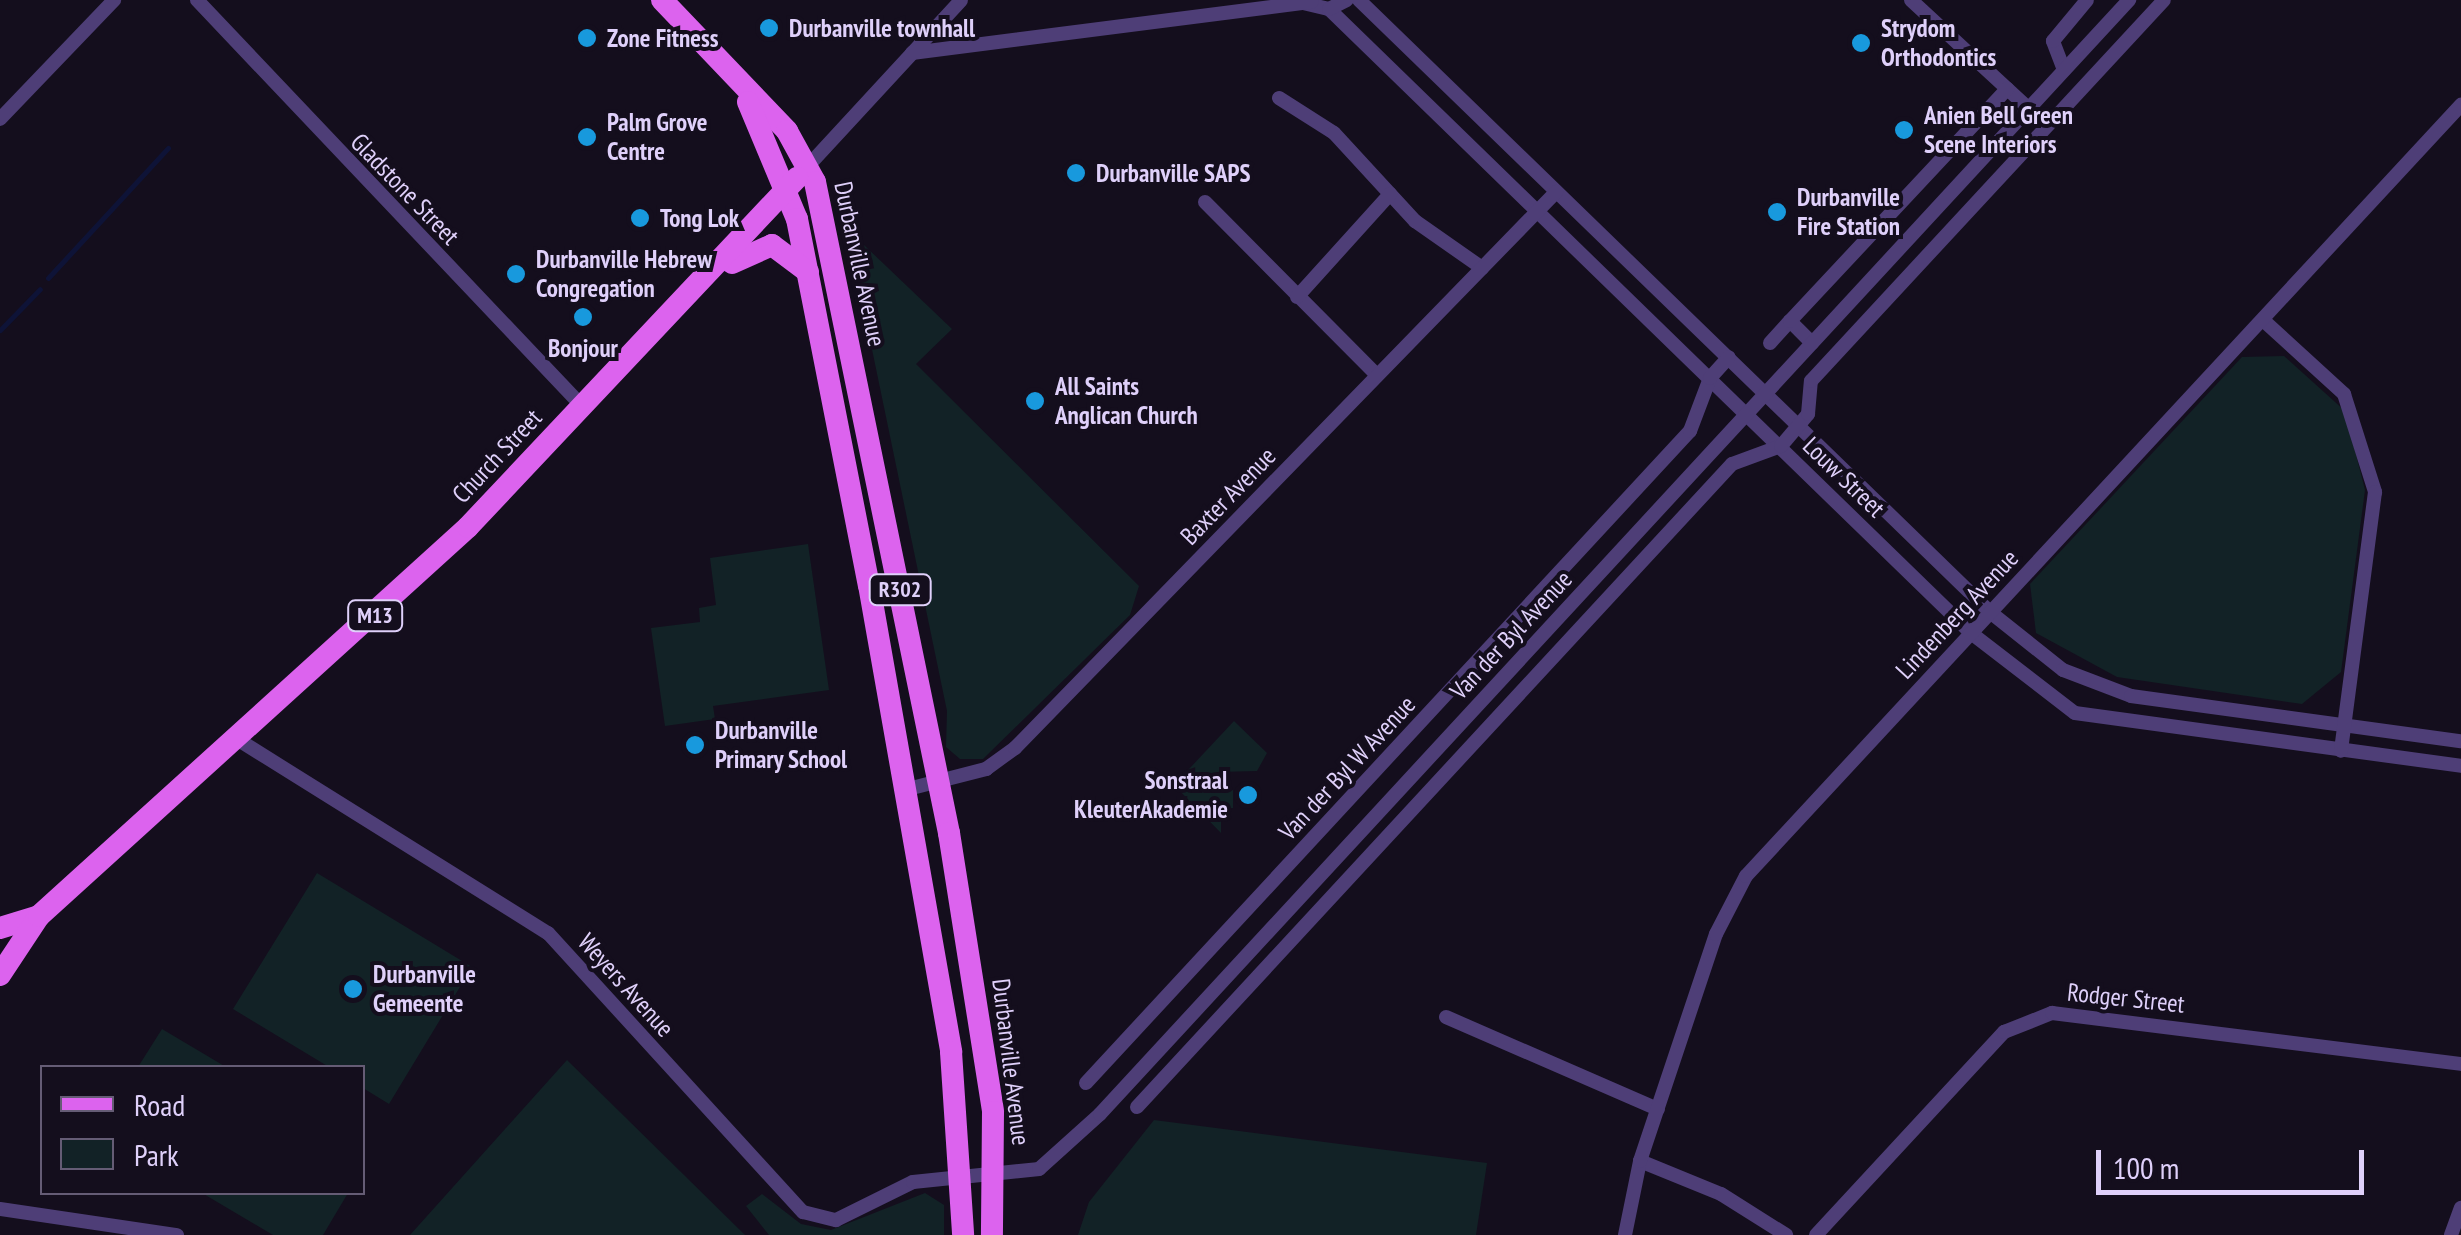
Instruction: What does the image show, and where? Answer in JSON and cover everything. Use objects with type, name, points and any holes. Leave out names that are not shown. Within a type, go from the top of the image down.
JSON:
[{"type":"main road","name":"R302","points":[[662,0],[737,81]]},
{"type":"main road","name":"Durbanville Avenue","points":[[737,81],[810,165],[940,781],[996,1174],[992,1235]]},
{"type":"main road","name":"Durbanville Avenue","points":[[737,81],[788,186],[808,272],[908,788],[963,1176],[963,1235]]},
{"type":"main road","name":"Church Street","points":[[0,975],[39,916],[415,580],[810,165]]},
{"type":"main road","points":[[689,294],[758,246],[785,249],[808,272]]},
{"type":"main road","name":"Church Street","points":[[0,928],[39,916]]},
{"type":"street","points":[[0,119],[114,0]]},
{"type":"street","name":"Gladstone Street","points":[[197,0],[582,406]]},
{"type":"street","name":"Church Street","points":[[810,165],[961,0]]},
{"type":"street","points":[[912,53],[1348,0]]},
{"type":"street","name":"Louw Street","points":[[1359,0],[1990,612],[2063,670],[2114,692],[2461,740]]},
{"type":"street","points":[[1911,0],[2028,108]]},
{"type":"street","points":[[2064,70],[2053,41],[2087,0]]},
{"type":"street","name":"Van der Byl Avenue","points":[[963,1176],[996,1174],[1050,1162],[2129,0]]},
{"type":"street","name":"Van der Byl Avenue","points":[[1137,1107],[1732,464],[1781,446],[1798,428],[1812,381],[2164,0]]},
{"type":"street","name":"Louw Street","points":[[1328,5],[1970,633],[2093,720],[2461,766]]},
{"type":"street","points":[[1770,342],[2007,89]]},
{"type":"street","points":[[1279,98],[1334,133],[1390,194],[1482,268]]},
{"type":"street","name":"Lindenberg Avenue","points":[[1625,1235],[1640,1161],[1730,900],[1970,633],[2460,108]]},
{"type":"street","name":"Baxter Avenue","points":[[908,788],[986,769],[1015,748],[1556,192]]},
{"type":"street","points":[[1297,297],[1390,194]]},
{"type":"street","points":[[1205,202],[1377,376]]},
{"type":"street","points":[[2263,320],[2344,394],[2376,492],[2341,751]]},
{"type":"street","points":[[1790,321],[1812,343]]},
{"type":"street","name":"Van der Byl W Avenue","points":[[1086,1083],[1690,431],[1710,378],[1729,357]]},
{"type":"street","name":"Weyers Avenue","points":[[237,739],[548,933],[803,1212],[836,1220],[913,1182],[963,1176]]},
{"type":"street","points":[[1183,979],[1208,995]]},
{"type":"street","name":"Rodger Street","points":[[1816,1235],[2004,1032],[2052,1013],[2461,1064]]},
{"type":"street","points":[[1446,1018],[1658,1108]]},
{"type":"street","points":[[1640,1161],[1721,1194],[1786,1235]]},
{"type":"street","points":[[2451,1235],[2461,1208]]},
{"type":"street","points":[[0,1209],[177,1235]]},
{"type":"green space","points":[[864,245],[952,329],[916,364],[1139,586],[1130,615],[983,759],[960,759],[946,747],[947,711],[857,277]]},
{"type":"green space","points":[[2284,356],[2345,411],[2365,490],[2341,672],[2302,704],[2117,677],[2036,633],[2030,584],[2242,357]]},
{"type":"green space","points":[[808,544],[829,690],[713,706],[715,719],[665,726],[651,628],[700,622],[699,608],[716,605],[710,558]]},
{"type":"green space","points":[[1234,721],[1267,753],[1257,771],[1217,772],[1218,790],[1233,790],[1233,808],[1221,809],[1221,833],[1174,785]]},
{"type":"green space","points":[[317,873],[472,967],[389,1104],[365,1089],[365,1065],[326,1065],[233,1009]]},
{"type":"green space","points":[[162,1029],[223,1065],[139,1065]]},
{"type":"green space","points":[[567,1060],[745,1235],[410,1235]]},
{"type":"green space","points":[[1154,1120],[1487,1163],[1476,1235],[1078,1235],[1089,1202]]},
{"type":"green space","points":[[925,1193],[944,1205],[944,1235],[769,1235],[746,1206],[762,1194],[801,1224],[831,1230]]},
{"type":"green space","points":[[205,1195],[346,1195],[323,1235],[273,1235]]},
{"type":"waterway","points":[[48,278],[168,148]]},
{"type":"waterway","points":[[0,330],[40,289]]},
{"type":"place","name":"Durbanville townhall","points":[[769,28]]},
{"type":"place","name":"Zone Fitness","points":[[587,38]]},
{"type":"place","name":"Strydom Orthodontics","points":[[1861,43]]},
{"type":"place","name":"Anien Bell Green Scene Interiors","points":[[1904,130]]},
{"type":"place","name":"Palm Grove Centre","points":[[587,137]]},
{"type":"place","name":"Durbanville SAPS","points":[[1076,173]]},
{"type":"place","name":"Durbanville Fire Station","points":[[1777,212]]},
{"type":"place","name":"Tong Lok","points":[[640,218]]},
{"type":"place","name":"Durbanville Hebrew Congregation","points":[[516,274]]},
{"type":"place","name":"Bonjour","points":[[583,317]]},
{"type":"place","name":"All Saints Anglican Church","points":[[1035,401]]},
{"type":"place","name":"Durbanville Primary School","points":[[695,745]]},
{"type":"place","name":"Sonstraal KleuterAkademie","points":[[1248,795]]},
{"type":"place","name":"Durbanville Gemeente","points":[[353,989]]}]
